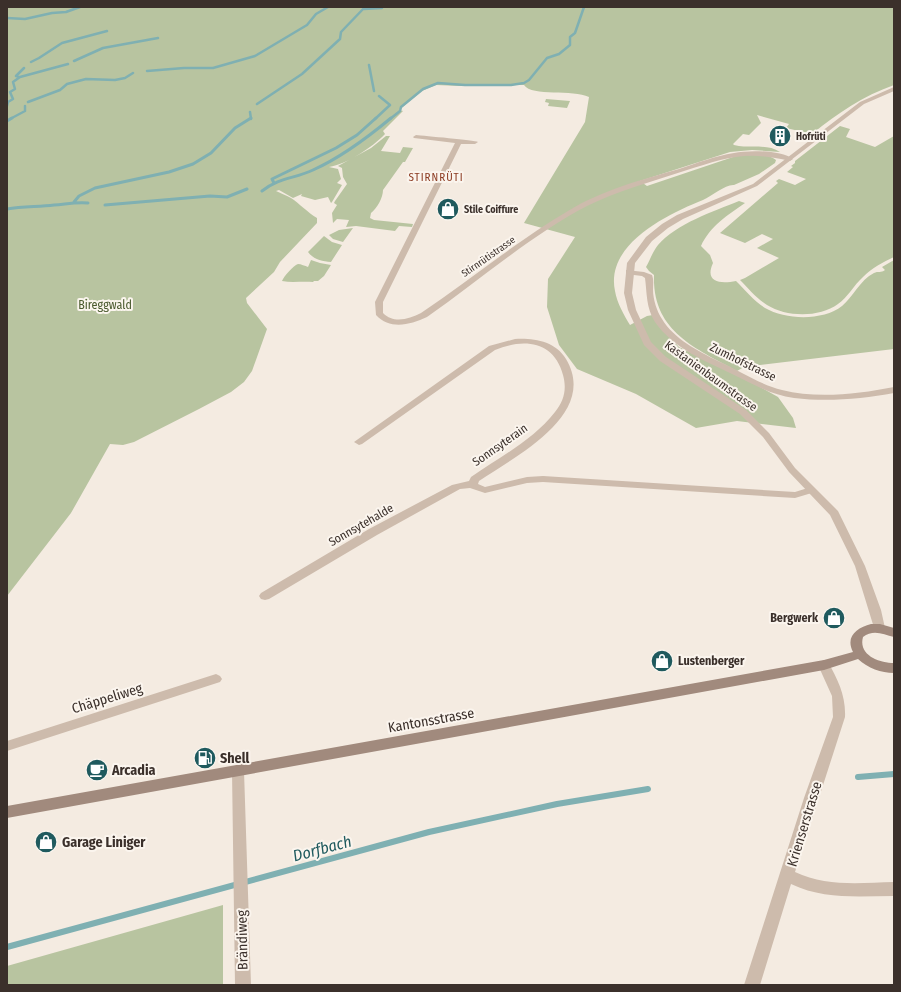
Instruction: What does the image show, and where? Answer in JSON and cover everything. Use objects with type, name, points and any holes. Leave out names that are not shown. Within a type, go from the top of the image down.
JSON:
[{"type":"main road","points":[[894,633],[878,628],[866,629],[858,635],[856,644],[860,654],[865,659],[877,666],[894,668]]},
{"type":"main road","name":"Kantonsstrasse","points":[[7,812],[824,665],[860,654]]},
{"type":"street","name":"Kastanienbaumstrasse","points":[[878,628],[875,610],[862,573],[845,533],[834,513],[792,470],[766,435],[743,412],[663,359],[647,343],[632,310],[628,293],[631,264],[638,252],[665,226],[680,217],[755,185],[862,103],[894,89]]},
{"type":"street","points":[[416,137],[459,142],[475,142]]},
{"type":"street","name":"Stirnrütistrasse","points":[[459,142],[379,302],[379,313],[381,316],[390,321],[406,322],[424,315],[547,228],[572,212],[603,196],[641,182],[737,153],[762,152],[790,159]]},
{"type":"street","name":"Zumhofstrasse","points":[[629,272],[640,273],[649,277],[649,291],[659,321],[673,336],[694,351],[767,388],[781,393],[838,397],[860,396],[894,390]]},
{"type":"street","name":"Sonnsyterain","points":[[359,442],[496,346],[511,341],[524,342],[548,347],[554,350],[562,360],[570,383],[570,390],[567,400],[554,418],[533,438],[516,452],[474,479],[473,485],[477,488],[485,490],[527,480],[543,479],[795,495],[811,490]]},
{"type":"street","name":"Sonnsytehalde","points":[[265,596],[456,486],[466,484],[473,485]]},
{"type":"street","name":"Krienserstrasse","points":[[752,985],[788,876],[811,798],[839,717],[840,704],[838,694],[824,665]]},
{"type":"street","name":"Chäppeliweg","points":[[7,746],[216,679]]},
{"type":"street","name":"Brändiweg","points":[[238,771],[243,985]]},
{"type":"street","points":[[788,876],[807,885],[836,890],[894,889]]},
{"type":"green space","name":"Bireggwald","points":[[7,7],[894,7],[894,85],[872,94],[851,106],[812,134],[786,128],[789,124],[757,115],[761,123],[749,135],[743,134],[733,144],[740,146],[770,148],[780,152],[752,150],[730,152],[640,181],[647,186],[736,156],[762,155],[772,157],[776,160],[775,163],[759,174],[723,188],[703,200],[673,214],[642,233],[629,245],[620,259],[614,274],[617,300],[630,325],[647,316],[653,315],[658,325],[679,347],[746,379],[778,397],[793,418],[796,428],[737,421],[696,428],[636,394],[577,369],[559,345],[547,307],[548,279],[575,237],[524,223],[585,122],[589,97],[573,93],[535,91],[528,89],[524,85],[436,85],[422,91],[399,110],[403,111],[383,131],[385,134],[374,144],[351,159],[329,167],[338,169],[341,179],[337,183],[342,185],[331,203],[328,197],[315,200],[301,196],[302,194],[293,198],[279,190],[276,191],[291,198],[317,218],[317,223],[280,262],[274,272],[246,298],[247,303],[267,329],[252,371],[244,382],[231,392],[199,409],[134,442],[123,445],[110,444],[71,513],[7,596]]},
{"type":"green space","points":[[546,99],[570,101],[567,108],[548,106],[549,103],[545,102]]},
{"type":"green space","points":[[840,126],[850,129],[846,137],[875,147],[894,136],[894,257],[870,271],[842,301],[830,309],[812,314],[793,314],[783,312],[763,303],[740,280],[779,258],[757,248],[773,239],[762,234],[745,243],[720,233],[778,183],[776,181],[779,179],[795,185],[806,179],[787,172],[793,167],[791,166],[795,163],[795,161]]},
{"type":"green space","points":[[386,136],[390,136],[381,151],[400,153],[403,147],[413,148],[405,162],[403,162],[383,190],[381,199],[371,213],[370,218],[374,220],[413,224],[412,227],[399,226],[395,231],[356,226],[346,227],[349,220],[337,219],[333,223],[332,213],[337,205],[334,203],[347,184],[343,177],[342,168],[338,166],[371,148]]},
{"type":"green space","points":[[739,201],[745,203],[714,227],[701,246],[710,255],[713,263],[711,270],[712,278],[720,282],[736,281],[757,302],[774,312],[794,317],[815,316],[834,311],[842,306],[869,276],[885,270],[882,267],[894,260],[894,349],[744,367],[737,371],[706,354],[679,335],[668,324],[660,310],[655,294],[654,275],[646,267],[658,245],[666,237],[685,224]]},
{"type":"green space","points":[[353,228],[343,242],[333,239],[329,235],[339,230]]},
{"type":"green space","points":[[324,236],[332,242],[342,245],[331,262],[321,261],[310,255],[308,252]]},
{"type":"green space","points":[[311,260],[331,265],[324,276],[318,281],[282,281],[289,271],[296,265],[299,264],[308,267]]},
{"type":"green space","points":[[223,905],[223,985],[7,985],[7,966]]},
{"type":"waterway","points":[[7,18],[25,19],[52,13],[66,12],[80,7]]},
{"type":"waterway","points":[[147,71],[184,68],[213,68],[255,56],[307,25],[316,14],[328,7]]},
{"type":"waterway","points":[[257,104],[302,74],[340,39],[341,32],[365,7]]},
{"type":"waterway","points":[[390,119],[400,111],[401,107],[423,89],[438,83],[465,85],[511,85],[524,83],[529,80],[547,58],[559,54],[570,45],[570,37],[575,33],[584,7]]},
{"type":"waterway","points":[[364,9],[382,8]]},
{"type":"waterway","points":[[31,62],[62,43],[107,31]]},
{"type":"waterway","points":[[74,61],[103,48],[158,38]]},
{"type":"waterway","points":[[20,77],[68,64]]},
{"type":"waterway","points":[[369,65],[374,91]]},
{"type":"waterway","points":[[20,77],[16,76],[24,68]]},
{"type":"waterway","points":[[28,102],[60,90],[67,84],[86,79],[115,80],[125,78],[133,73]]},
{"type":"waterway","points":[[7,106],[8,102],[13,99],[10,92],[15,89],[13,82],[20,77]]},
{"type":"waterway","points":[[375,119],[390,105],[379,96]]},
{"type":"waterway","points":[[10,119],[25,111],[25,106]]},
{"type":"waterway","points":[[250,112],[251,118]]},
{"type":"waterway","points":[[7,121],[12,118]]},
{"type":"waterway","points":[[74,202],[79,196],[95,188],[169,172],[193,164],[211,153],[235,128],[251,118]]},
{"type":"waterway","points":[[274,183],[272,179],[336,148],[357,135],[376,118]]},
{"type":"waterway","points":[[262,191],[275,183],[306,173],[324,165],[363,140],[391,118]]},
{"type":"waterway","points":[[105,205],[210,196],[227,197],[247,189]]},
{"type":"waterway","points":[[7,209],[88,203]]},
{"type":"waterway","name":"Dorfbach","points":[[858,777],[894,774]]},
{"type":"waterway","name":"Dorfbach","points":[[7,947],[429,832],[557,804],[648,789]]},
{"type":"place","name":"Hofrüti","points":[[780,136]]},
{"type":"place","name":"Stile Coiffure","points":[[448,209]]},
{"type":"place","name":"Bergwerk","points":[[834,618]]},
{"type":"place","name":"Lustenberger","points":[[662,661]]},
{"type":"place","name":"Shell","points":[[205,758]]},
{"type":"place","name":"Arcadia","points":[[97,770]]},
{"type":"place","name":"Garage Liniger","points":[[46,842]]},
{"type":"district","name":"STIRNRÜTI","points":[[436,177]]}]
